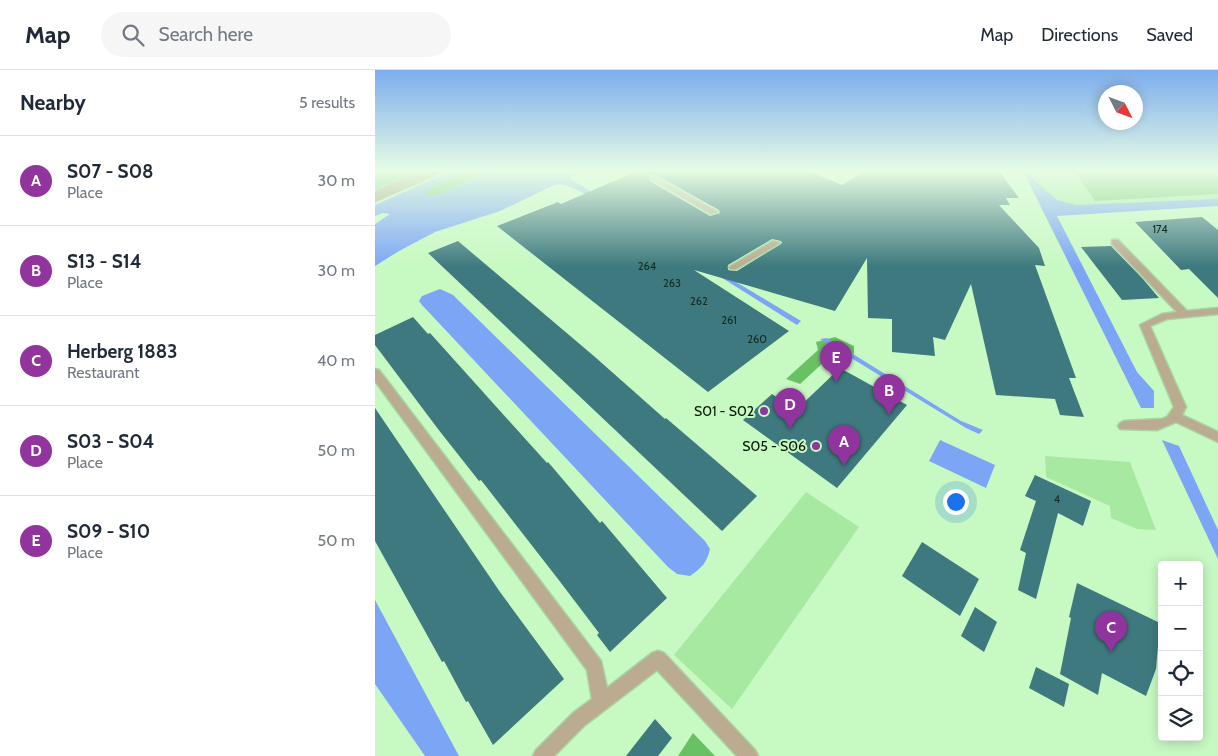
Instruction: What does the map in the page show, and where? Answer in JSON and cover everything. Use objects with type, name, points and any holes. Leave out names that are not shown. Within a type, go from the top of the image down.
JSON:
[{"type":"lane","points":[[698,203],[714,212]]},
{"type":"lane","points":[[1115,242],[1185,314]]},
{"type":"lane","points":[[733,267],[777,243]]},
{"type":"lane","points":[[1124,426],[1166,424],[1176,417],[1180,407],[1145,325],[1165,316],[1218,311]]},
{"type":"lane","points":[[375,373],[595,667],[601,702]]},
{"type":"lane","points":[[1176,417],[1218,437]]},
{"type":"lane","points":[[542,756],[579,719],[658,659],[749,756]]},
{"type":"green space","points":[[1047,203],[1197,203],[1051,210]]},
{"type":"green space","points":[[835,337],[854,346],[854,354],[837,350],[800,384],[786,379],[818,350],[816,342]]},
{"type":"green space","points":[[1045,456],[1130,462],[1156,530],[1137,529],[1111,518],[1110,506],[1046,477]]},
{"type":"green space","points":[[806,492],[859,527],[732,709],[674,655]]},
{"type":"green space","points":[[693,733],[715,756],[678,756]]},
{"type":"water","points":[[379,203],[517,203],[500,211],[435,232],[375,266],[375,224],[390,214],[383,213],[375,216],[375,205]]},
{"type":"water","points":[[1039,203],[1068,203],[1076,205],[1218,203],[1218,206],[1057,216],[1137,372],[1154,391],[1154,408],[1141,408]]},
{"type":"water","points":[[671,243],[801,321],[797,325],[668,244]]},
{"type":"water","points":[[440,289],[453,295],[705,541],[710,549],[706,561],[698,570],[690,576],[677,574],[668,567],[419,301],[422,296]]},
{"type":"water","points":[[827,338],[961,421],[983,430],[979,434],[966,428],[820,339]]},
{"type":"water","points":[[940,440],[995,465],[986,488],[929,461]]},
{"type":"water","points":[[1162,440],[1179,446],[1218,530],[1218,559]]},
{"type":"water","points":[[375,600],[459,756],[425,756],[375,684]]},
{"type":"building","points":[[560,203],[688,203],[710,216],[720,213],[719,210],[706,203],[1009,203],[1010,205],[999,205],[1039,248],[1045,266],[1035,265],[1076,378],[1069,378],[1084,417],[1060,415],[1055,399],[996,395],[971,284],[945,340],[933,337],[935,356],[892,352],[892,319],[868,318],[867,258],[835,311],[694,270],[789,331],[708,392],[497,226]],"holes":[[[772,239],[782,243],[737,271],[728,270],[728,265]]]},
{"type":"building","points":[[1202,217],[1218,230],[1218,298],[1189,269],[1181,270],[1135,222]]},
{"type":"building","points":[[458,241],[757,496],[722,531],[428,253]]},
{"type":"building","points":[[1111,246],[1159,298],[1122,300],[1081,247]]},
{"type":"building","points":[[413,317],[428,334],[430,333],[548,462],[600,523],[602,521],[667,598],[610,652],[597,635],[599,633],[558,579],[481,480],[479,481],[438,429],[375,345],[375,335]]},
{"type":"building","points":[[840,368],[907,405],[837,488],[743,420],[772,394],[796,410]]},
{"type":"building","points":[[375,408],[500,592],[564,679],[493,745],[468,701],[466,702],[444,661],[442,662],[375,541]]},
{"type":"building","points":[[1035,475],[1091,501],[1083,526],[1058,513],[1036,599],[1018,590],[1026,553],[1020,550],[1036,501],[1025,496]]},
{"type":"building","points":[[922,542],[979,579],[960,616],[902,576]]},
{"type":"building","points":[[1077,583],[1158,622],[1156,669],[1146,696],[1102,673],[1098,695],[1060,674],[1071,618],[1069,617]]},
{"type":"building","points":[[975,607],[997,622],[984,652],[961,636]]},
{"type":"building","points":[[1036,667],[1069,684],[1064,707],[1029,688]]},
{"type":"building","points":[[655,719],[672,738],[658,756],[626,756]]},
{"type":"place","name":"S09 - S10","points":[[836,382]]},
{"type":"place","name":"S01 - S02","points":[[764,411]]},
{"type":"place","name":"S13 - S14","points":[[889,415]]},
{"type":"place","name":"S03 - S04","points":[[790,429]]},
{"type":"place","name":"S05 - S06","points":[[816,446]]},
{"type":"place","name":"S07 - S08","points":[[844,466]]},
{"type":"place","name":"Herberg 1883","points":[[1111,652]]}]
